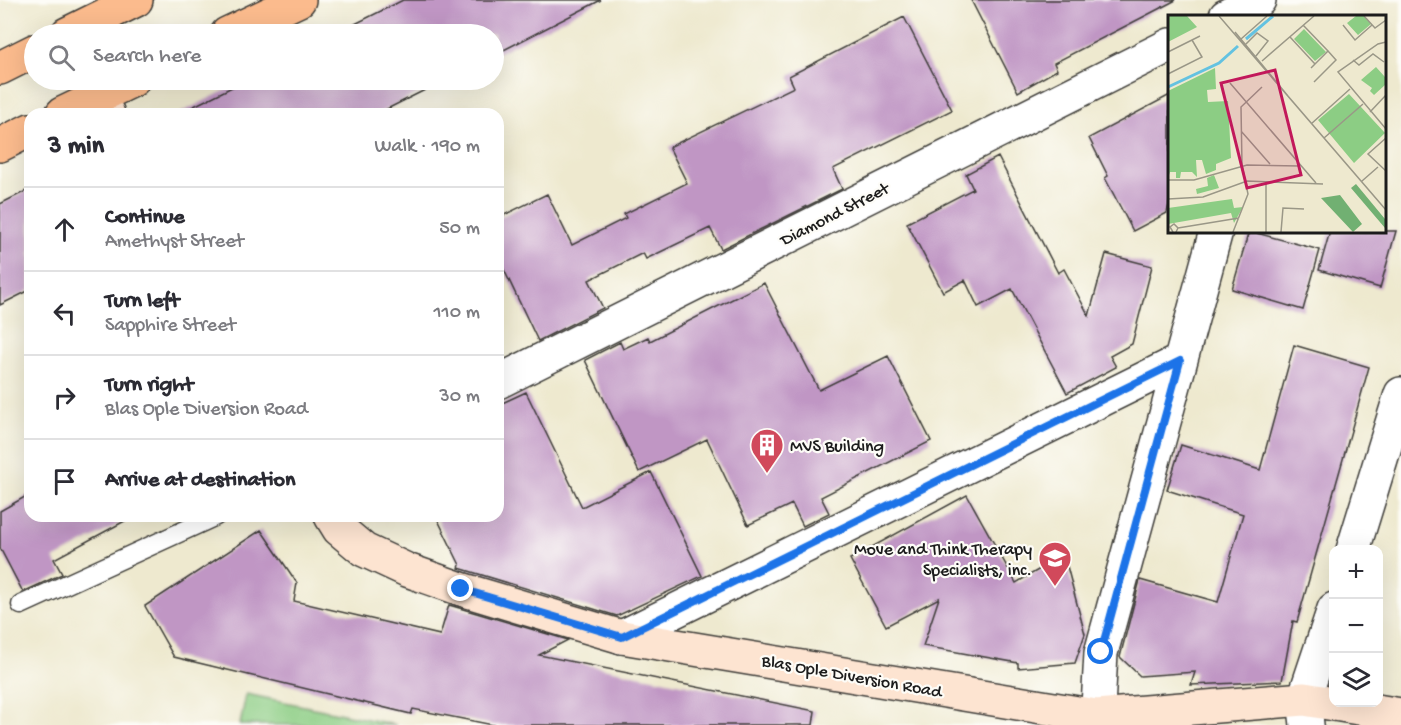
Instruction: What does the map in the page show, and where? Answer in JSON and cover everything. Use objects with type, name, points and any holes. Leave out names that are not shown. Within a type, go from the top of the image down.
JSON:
[{"type":"highway","points":[[87,24],[136,0]]},
{"type":"highway","points":[[248,24],[299,0]]},
{"type":"highway","points":[[0,68],[24,56]]},
{"type":"highway","points":[[75,108],[112,90]]},
{"type":"highway","points":[[0,145],[24,133]]},
{"type":"main road","name":"Blas Ople Diversion Road","points":[[334,522],[364,550],[408,570],[461,589],[622,637],[1096,721],[1306,712],[1401,715]]},
{"type":"street","points":[[1228,15],[1259,0]]},
{"type":"street","points":[[1276,15],[1281,0]]},
{"type":"street","name":"Diamond Street","points":[[504,379],[1168,46]]},
{"type":"street","points":[[1096,721],[1101,652],[1216,232]]},
{"type":"street","points":[[622,637],[1180,361]]},
{"type":"street","points":[[1355,545],[1390,470],[1401,394]]},
{"type":"street","points":[[1306,712],[1329,627]]},
{"type":"lane","points":[[21,604],[203,522]]},
{"type":"green space","points":[[246,694],[396,725],[240,725]]},
{"type":"building","points":[[403,0],[601,0],[504,50],[504,24],[355,24]]},
{"type":"building","points":[[971,0],[1176,0],[1054,63],[1057,70],[1018,92]]},
{"type":"building","points":[[904,17],[952,110],[833,169],[842,189],[721,249],[710,228],[646,259],[643,253],[589,280],[603,308],[538,341],[504,270],[504,215],[547,194],[572,245],[626,218],[624,214],[687,183],[669,147],[794,87],[789,76]]},
{"type":"building","points":[[226,90],[425,90],[389,108],[190,108]]},
{"type":"building","points":[[1168,96],[1167,213],[1133,231],[1105,178],[1108,176],[1089,138]]},
{"type":"building","points":[[998,157],[1058,273],[1064,269],[1089,316],[1106,254],[1152,266],[1132,344],[1110,356],[1116,367],[1067,393],[1012,289],[978,307],[965,280],[943,292],[907,223],[973,189],[966,174]]},
{"type":"building","points":[[24,192],[24,293],[0,305],[0,204]]},
{"type":"building","points":[[1396,231],[1380,288],[1319,270],[1330,232]]},
{"type":"building","points":[[1249,232],[1320,250],[1303,310],[1232,289]]},
{"type":"building","points":[[764,283],[819,390],[888,356],[931,441],[821,497],[829,513],[803,526],[792,504],[748,525],[707,439],[639,472],[585,360],[620,342],[623,349],[648,337],[650,341]]},
{"type":"building","points":[[1294,345],[1369,367],[1297,622],[1293,621],[1282,681],[1191,685],[1195,672],[1140,676],[1120,657],[1140,580],[1218,602],[1243,514],[1167,490],[1181,445],[1260,470]]},
{"type":"building","points":[[526,392],[582,507],[651,472],[702,576],[617,616],[459,568],[460,565],[439,522],[504,522],[504,402]]},
{"type":"building","points":[[967,495],[1016,583],[1064,555],[1085,634],[1075,663],[1018,668],[1018,663],[923,646],[939,598],[886,626],[850,559]]},
{"type":"building","points":[[24,497],[24,522],[123,522],[54,559],[62,574],[23,592],[0,548],[0,511]]},
{"type":"building","points":[[261,530],[297,583],[294,601],[440,635],[449,605],[568,640],[539,655],[815,711],[813,725],[493,725],[413,709],[411,714],[174,657],[145,606]]},
{"type":"place","name":"MVS Building","points":[[767,474]]},
{"type":"place","name":"Move and Think Therapy Specialists, inc.","points":[[1055,587]]},
{"type":"route","points":[[461,589],[622,637],[1180,361],[1101,652]]}]
